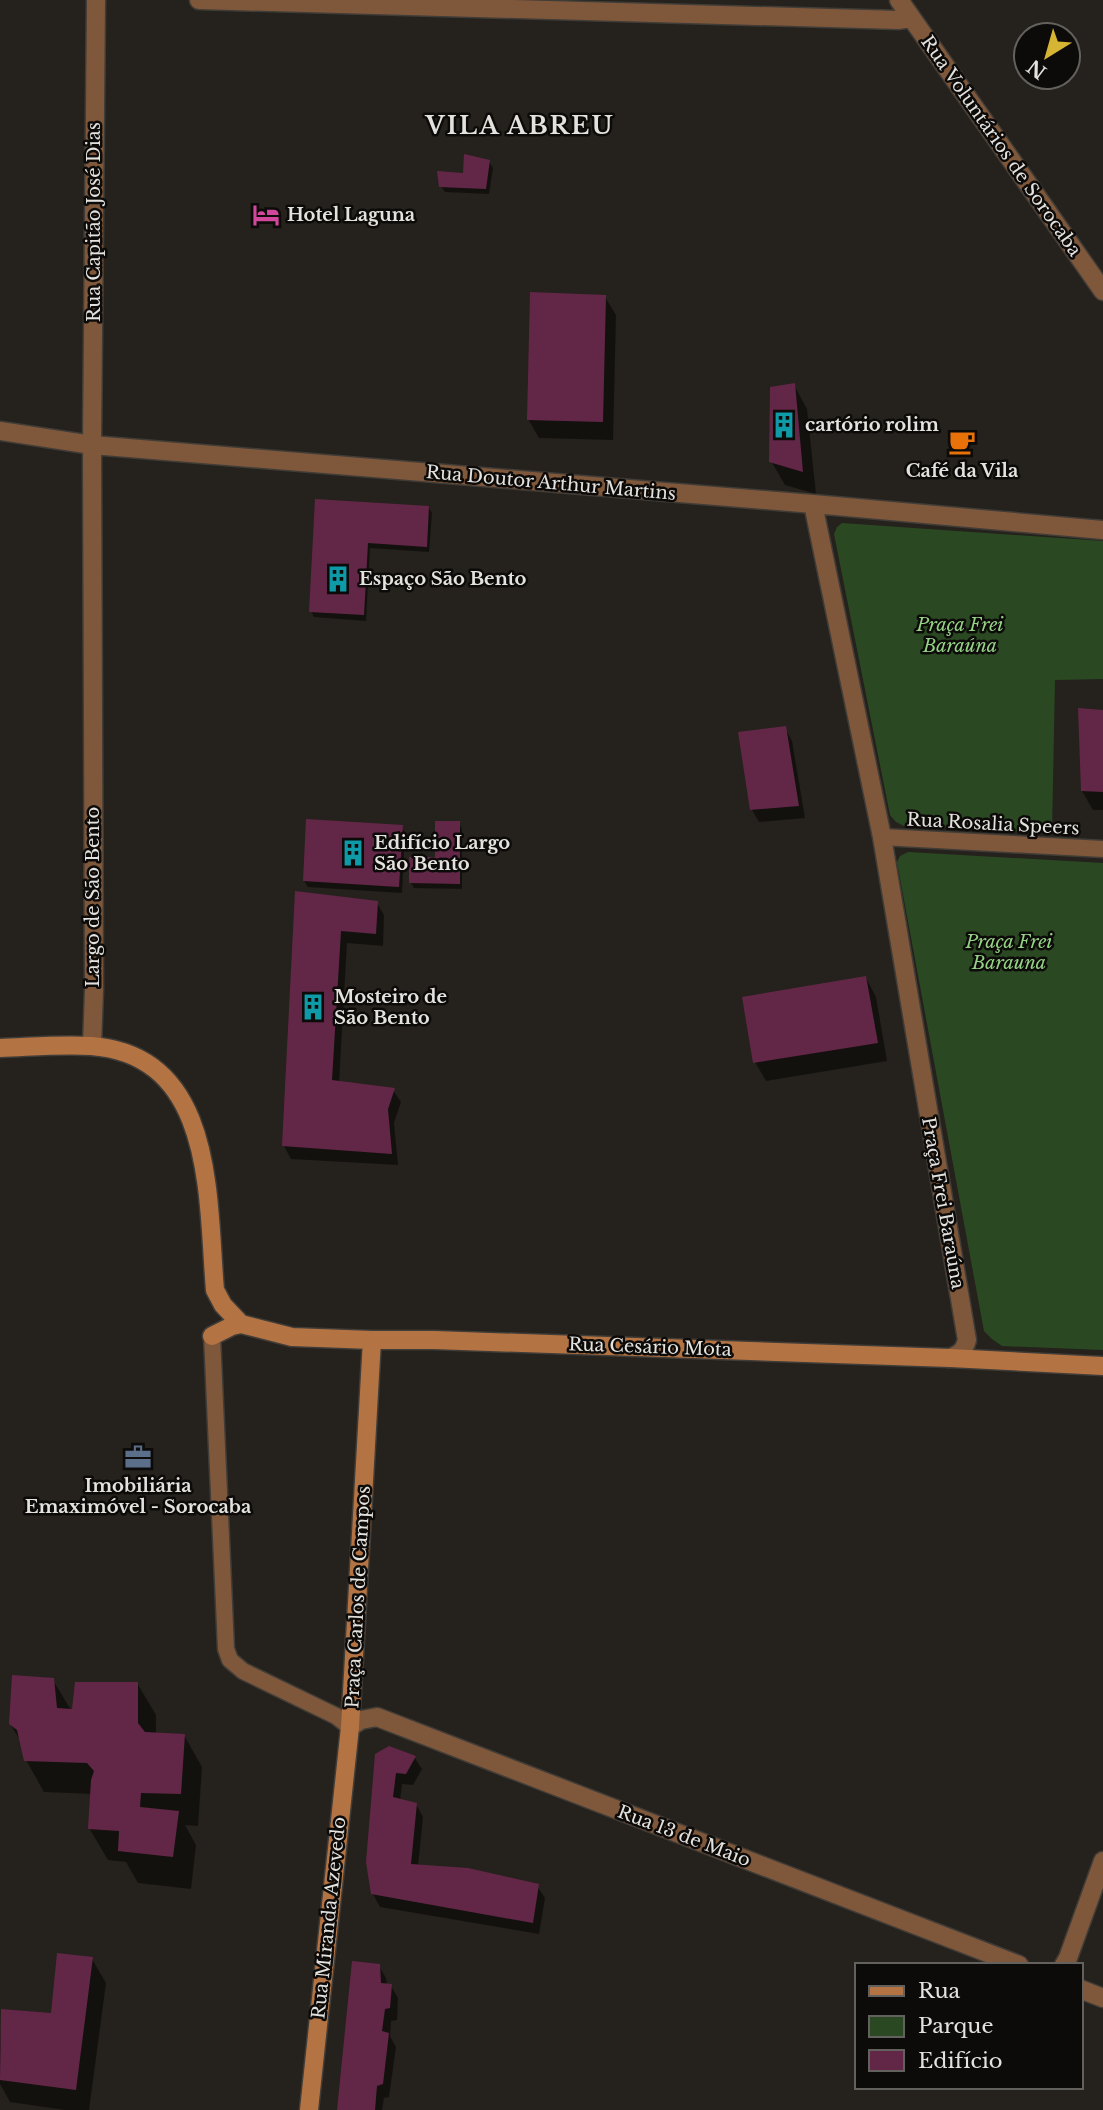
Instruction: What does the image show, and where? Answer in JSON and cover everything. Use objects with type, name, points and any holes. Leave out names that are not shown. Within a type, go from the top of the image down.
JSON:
[{"type":"main road","points":[[0,1048],[92,1046],[116,1051],[149,1065],[164,1077],[180,1096],[192,1119],[203,1158],[215,1290],[223,1305],[241,1324]]},
{"type":"main road","points":[[212,1336],[241,1324]]},
{"type":"main road","name":"Rua Cesário Mota","points":[[241,1324],[292,1337],[950,1358],[1103,1366]]},
{"type":"main road","name":"Praça Carlos de Campos","points":[[350,1727],[372,1340]]},
{"type":"main road","name":"Rua Miranda Azevedo","points":[[309,2110],[350,1727]]},
{"type":"street","name":"Rua Capitão José Dias","points":[[92,445],[96,0]]},
{"type":"street","points":[[199,0],[898,20],[911,18]]},
{"type":"street","name":"Rua Voluntários de Sorocaba","points":[[899,0],[1103,291]]},
{"type":"street","name":"Rua Doutor Arthur Martins","points":[[0,431],[92,445],[1103,530]]},
{"type":"street","name":"Largo de São Bento","points":[[92,445],[92,1046]]},
{"type":"street","name":"Praça Frei Baraúna","points":[[813,504],[881,837],[967,1340],[960,1354],[950,1358]]},
{"type":"street","name":"Rua 13 de Maio","points":[[350,1727],[361,1720],[377,1717],[1013,1963]]},
{"type":"street","points":[[1065,1963],[1103,1861]]},
{"type":"street","points":[[1082,1990],[1103,1998]]},
{"type":"lane","name":"Rua Rosalia Speers","points":[[881,837],[1103,849]]},
{"type":"lane","name":"Praça Carlos de Campos","points":[[212,1336],[226,1649],[230,1660],[243,1671],[337,1716],[350,1727]]},
{"type":"green space","name":"Praça Frei Baraúna","points":[[842,523],[1103,541],[1103,679],[1055,680],[1052,833],[904,826],[890,815],[834,534]]},
{"type":"green space","name":"Praça Frei Barauna","points":[[908,852],[1103,863],[1103,1350],[1002,1346],[984,1331],[897,862],[900,856]]},
{"type":"building","points":[[464,154],[490,160],[486,189],[439,187],[437,171],[463,173]]},
{"type":"building","points":[[530,292],[606,295],[603,422],[527,420]]},
{"type":"building","name":"cartório rolim","points":[[795,383],[803,472],[769,462],[770,387]]},
{"type":"building","name":"Espaço São Bento","points":[[315,499],[429,506],[427,547],[368,543],[364,615],[309,612]]},
{"type":"building","points":[[1078,708],[1103,710],[1103,792],[1081,791]]},
{"type":"building","points":[[786,726],[799,806],[750,810],[738,732]]},
{"type":"building","name":"Edifício Largo São Bento","points":[[306,819],[403,825],[399,887],[303,881]]},
{"type":"building","name":"Edifício Largo São Bento","points":[[435,821],[460,821],[460,884],[409,883],[409,857],[435,857]]},
{"type":"building","name":"Mosteiro de São Bento","points":[[295,891],[378,901],[376,934],[341,931],[332,1080],[395,1088],[388,1109],[392,1154],[282,1146]]},
{"type":"building","points":[[866,976],[878,1043],[753,1063],[742,997]]},
{"type":"building","points":[[12,1675],[54,1678],[57,1708],[72,1709],[75,1682],[138,1682],[138,1723],[145,1732],[185,1734],[181,1794],[141,1793],[140,1807],[179,1811],[173,1857],[118,1851],[119,1831],[88,1829],[94,1771],[87,1763],[24,1761],[17,1730],[9,1724]]},
{"type":"building","points":[[389,1746],[416,1756],[406,1774],[396,1773],[393,1797],[417,1803],[411,1864],[468,1868],[539,1884],[533,1923],[371,1894],[366,1862],[375,1754]]},
{"type":"building","points":[[57,1953],[93,1957],[76,2090],[0,2080],[1,2009],[51,2013]]},
{"type":"building","points":[[352,1961],[380,1964],[381,1983],[392,1984],[390,2008],[385,2009],[382,2031],[389,2033],[383,2084],[377,2086],[375,2110],[337,2110]]},
{"type":"place","name":"Hotel Laguna","points":[[266,215]]},
{"type":"place","name":"cartório rolim","points":[[784,425]]},
{"type":"place","name":"Café da Vila","points":[[962,442]]},
{"type":"place","name":"Espaço São Bento","points":[[338,579]]},
{"type":"place","name":"Edifício Largo São Bento","points":[[353,853]]},
{"type":"place","name":"Mosteiro de São Bento","points":[[313,1007]]},
{"type":"place","name":"Imobiliária Emaximóvel - Sorocaba","points":[[138,1457]]},
{"type":"district","name":"VILA ABREU","points":[[520,125]]}]
